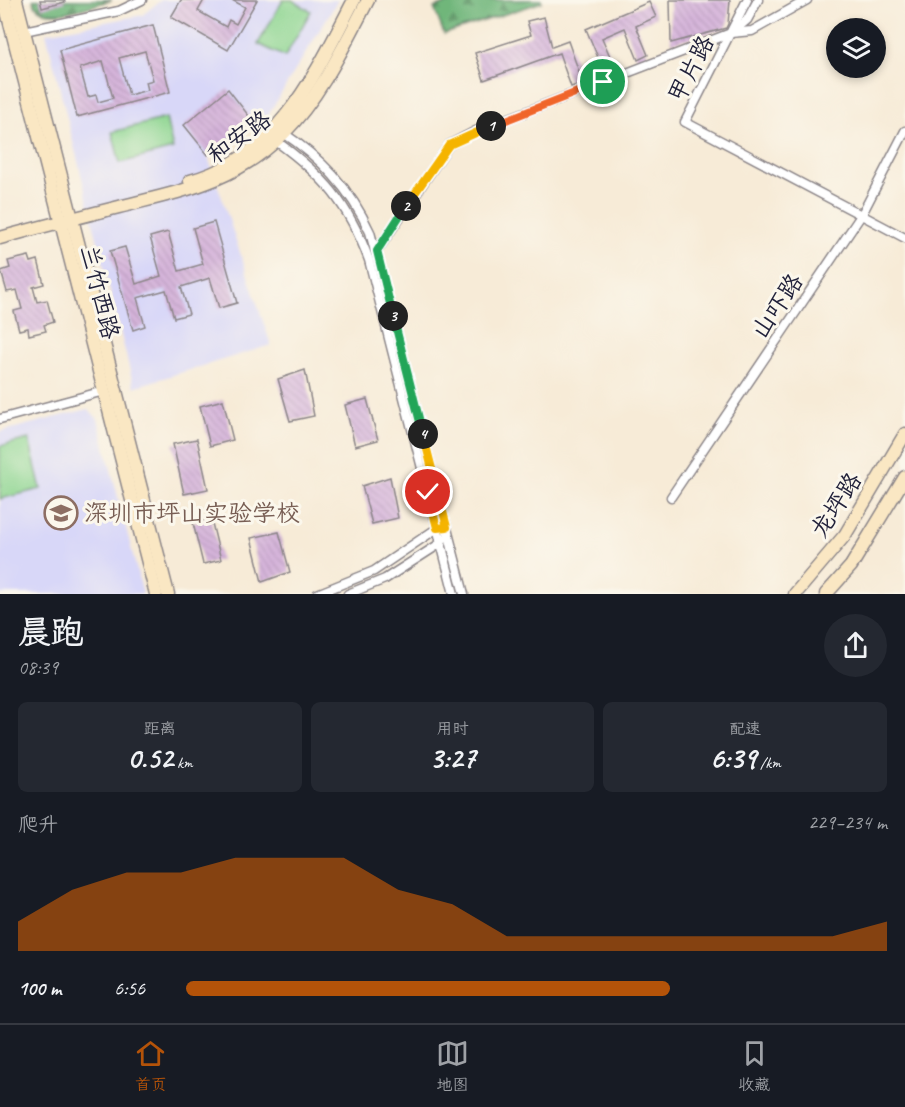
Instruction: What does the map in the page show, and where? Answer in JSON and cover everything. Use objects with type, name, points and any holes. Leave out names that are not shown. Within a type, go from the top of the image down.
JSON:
[{"type":"street","name":"兰竹西路","points":[[4,0],[66,217],[168,594]]},
{"type":"street","name":"兰竹西路","points":[[16,0],[104,391],[156,594]]},
{"type":"street","points":[[24,31],[119,11],[142,0]]},
{"type":"street","name":"和安路","points":[[299,108],[354,0]]},
{"type":"street","name":"和安路","points":[[0,229],[66,217],[213,182],[252,160],[279,134],[330,71],[368,0]]},
{"type":"street","name":"甲片路","points":[[747,0],[685,122],[862,214]]},
{"type":"street","name":"甲片路","points":[[731,33],[747,20],[758,0]]},
{"type":"street","points":[[377,251],[449,145],[476,131],[731,33],[752,32],[807,0]]},
{"type":"street","name":"山吓路","points":[[671,497],[862,214],[905,131]]},
{"type":"street","points":[[279,134],[307,149],[339,181],[362,216],[377,251],[464,594]]},
{"type":"street","points":[[279,134],[339,196],[360,235],[369,260],[454,594]]},
{"type":"street","points":[[862,214],[905,237]]},
{"type":"street","name":"和安路","points":[[0,238],[66,217]]},
{"type":"street","points":[[0,419],[104,391]]},
{"type":"street","name":"龙坪路","points":[[795,594],[845,535],[905,434]]},
{"type":"street","name":"龙坪路","points":[[826,594],[851,566],[905,477]]},
{"type":"street","points":[[317,594],[374,571],[437,528],[447,527]]},
{"type":"street","points":[[348,594],[385,579],[441,543],[447,527]]},
{"type":"shaded area","points":[[161,0],[338,0],[268,115],[207,154],[271,345],[134,387],[46,33],[143,15]]},
{"type":"shaded area","name":"深圳市坪山实验学校","points":[[88,409],[98,419],[143,594],[0,594],[0,432]]},
{"type":"green space","points":[[33,0],[112,0],[56,13],[38,8]]},
{"type":"green space","points":[[283,0],[292,0],[311,11],[285,57],[258,44]]},
{"type":"green space","points":[[457,0],[541,0],[542,2],[444,34],[434,8]]},
{"type":"green space","points":[[166,118],[173,149],[120,163],[112,132]]},
{"type":"green space","points":[[29,439],[41,489],[0,499],[0,446]]},
{"type":"building","points":[[40,0],[64,0],[65,2],[42,8]]},
{"type":"building","points":[[181,0],[204,0],[198,11],[226,27],[229,20],[236,24],[245,7],[232,0],[257,0],[228,50],[171,17]]},
{"type":"building","points":[[670,0],[730,0],[728,24],[726,28],[671,43]]},
{"type":"building","points":[[649,2],[656,17],[636,26],[648,55],[638,60],[625,28],[602,38],[616,70],[605,74],[586,29]]},
{"type":"building","points":[[544,17],[552,47],[568,41],[583,83],[571,87],[559,53],[484,80],[475,53],[531,35],[527,21]]},
{"type":"building","points":[[153,25],[170,92],[77,117],[60,50]],"holes":[[[145,51],[153,80],[146,82],[148,90],[129,95],[119,58]],[[103,61],[113,98],[98,102],[96,95],[88,97],[80,68]]]},
{"type":"building","points":[[228,89],[252,120],[208,155],[184,125]]},
{"type":"building","points":[[214,222],[237,303],[219,308],[210,278],[181,287],[189,314],[174,318],[166,290],[137,298],[145,326],[133,330],[110,251],[125,247],[136,284],[161,276],[150,237],[168,232],[179,271],[203,264],[193,228]]},
{"type":"building","points":[[29,256],[31,262],[38,260],[44,284],[33,287],[37,302],[47,300],[53,322],[44,325],[46,331],[29,335],[28,328],[19,330],[14,311],[22,309],[17,290],[7,292],[1,271],[10,268],[8,261]]},
{"type":"building","points":[[305,370],[314,416],[290,421],[278,379]]},
{"type":"building","points":[[367,399],[378,440],[355,446],[345,405]]},
{"type":"building","points":[[223,400],[233,440],[210,446],[200,406]]},
{"type":"building","points":[[197,439],[208,489],[184,494],[173,444]]},
{"type":"building","points":[[390,477],[398,518],[372,524],[362,486]]},
{"type":"building","points":[[211,519],[221,560],[203,564],[193,523]]},
{"type":"building","points":[[279,532],[290,572],[262,582],[251,538]]},
{"type":"place","name":"深圳市坪山实验学校","points":[[61,513]]},
{"type":"route","points":[[428,492],[437,528],[447,527],[377,251],[449,145],[476,131],[603,82]]}]
